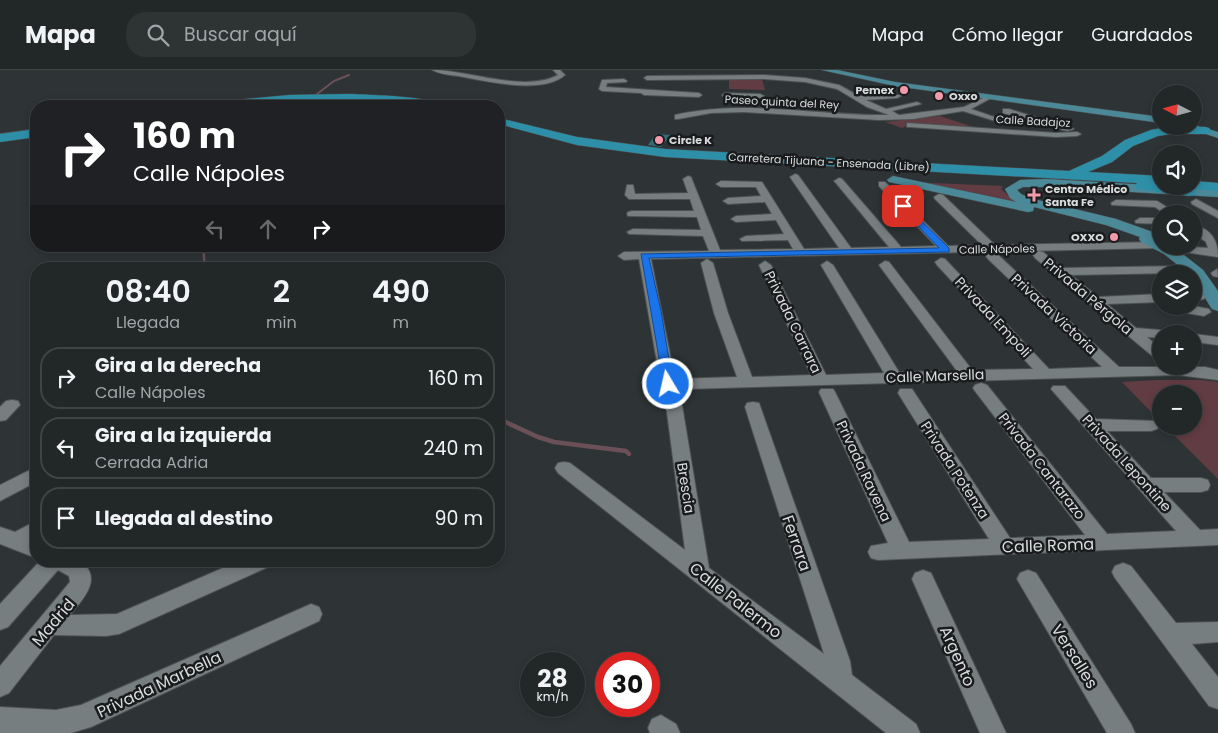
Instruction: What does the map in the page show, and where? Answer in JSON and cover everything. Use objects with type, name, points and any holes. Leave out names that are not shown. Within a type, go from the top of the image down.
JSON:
[{"type":"highway","points":[[274,100],[339,98],[391,100]]},
{"type":"highway","name":"Carretera Tijuana - Ensenada (Libre)","points":[[505,124],[553,136],[618,148],[680,154],[1152,181]]},
{"type":"highway","name":"Carretera Tijuana - Ensenada (Libre)","points":[[505,125],[554,139],[614,150],[664,155],[1086,179],[1152,181]]},
{"type":"highway","points":[[0,136],[30,132]]},
{"type":"highway","points":[[1065,175],[1084,170],[1107,159],[1129,143],[1152,132]]},
{"type":"highway","points":[[553,136],[670,148]]},
{"type":"highway","points":[[1107,159],[1104,166],[1113,172],[1152,180]]},
{"type":"highway","points":[[771,162],[849,171],[888,182],[1020,184]]},
{"type":"highway","points":[[1086,179],[1152,186]]},
{"type":"highway","points":[[1202,188],[1218,185]]},
{"type":"main road","points":[[826,70],[894,84],[1152,123]]},
{"type":"main road","points":[[1202,130],[1218,135]]},
{"type":"main road","points":[[888,182],[1073,214]]},
{"type":"main road","points":[[1152,188],[1046,183],[1020,184],[1011,189],[1011,193],[1016,197],[1152,240]]},
{"type":"main road","points":[[1202,191],[1218,193]]},
{"type":"main road","points":[[1176,255],[1202,276],[1210,287],[1218,306]]},
{"type":"main road","points":[[1191,255],[1218,274]]},
{"type":"street","points":[[435,70],[517,83],[542,83],[556,80],[562,75],[556,70]]},
{"type":"street","points":[[676,70],[685,70]]},
{"type":"street","points":[[761,70],[764,77]]},
{"type":"street","points":[[791,70],[795,78]]},
{"type":"street","points":[[639,73],[646,83],[700,91]]},
{"type":"street","points":[[624,81],[604,81],[602,89],[702,78],[795,78],[826,83],[844,90],[870,105],[907,118],[967,107],[988,97]]},
{"type":"street","points":[[723,78],[725,96],[760,96]]},
{"type":"street","points":[[826,83],[839,79]]},
{"type":"street","points":[[844,90],[853,89]]},
{"type":"street","points":[[967,107],[976,95]]},
{"type":"street","points":[[860,98],[897,96]]},
{"type":"street","points":[[867,102],[907,118]]},
{"type":"street","points":[[890,110],[917,104]]},
{"type":"street","points":[[967,107],[1005,122]]},
{"type":"street","points":[[750,121],[756,110]]},
{"type":"street","name":"Paseo quinta del Rey","points":[[678,117],[712,111],[756,110],[788,115],[886,119],[907,118]]},
{"type":"street","name":"Calle Badajoz","points":[[907,118],[990,130],[1068,136],[1078,133],[1006,111]]},
{"type":"street","points":[[936,113],[990,130]]},
{"type":"street","points":[[821,125],[823,115]]},
{"type":"street","points":[[1018,126],[1043,134]]},
{"type":"street","points":[[795,177],[848,252]]},
{"type":"street","points":[[688,179],[707,233],[721,313],[746,382]]},
{"type":"street","points":[[839,181],[898,251]]},
{"type":"street","points":[[888,182],[943,256]]},
{"type":"street","points":[[721,184],[757,183],[801,253]]},
{"type":"street","points":[[631,192],[663,192],[693,196]]},
{"type":"street","points":[[1198,195],[1218,215]]},
{"type":"street","name":"Privada Victoria","points":[[939,197],[1116,372]]},
{"type":"street","points":[[728,201],[768,199]]},
{"type":"street","points":[[1116,203],[1159,205]]},
{"type":"street","points":[[632,214],[700,214]]},
{"type":"street","points":[[736,219],[779,218]]},
{"type":"street","points":[[1140,221],[1152,221]]},
{"type":"street","points":[[633,232],[707,233]]},
{"type":"street","points":[[1202,234],[1211,241],[1216,253]]},
{"type":"street","points":[[746,239],[790,237]]},
{"type":"street","points":[[1202,240],[1211,241]]},
{"type":"street","name":"Calle Nápoles","points":[[624,256],[644,255],[711,259],[801,253],[898,251],[943,256],[1152,243]]},
{"type":"street","points":[[1202,251],[1216,253]]},
{"type":"street","points":[[644,255],[656,311],[668,384]]},
{"type":"street","name":"Privada Pérgola","points":[[1039,255],[1152,349]]},
{"type":"street","name":"Privada Empoli","points":[[943,256],[1045,373]]},
{"type":"street","name":"Privada Carrara","points":[[765,265],[824,386]]},
{"type":"street","points":[[826,265],[894,377]]},
{"type":"street","name":"Privada Cantarazo","points":[[885,265],[1103,543]]},
{"type":"street","points":[[1060,272],[1152,270]]},
{"type":"street","points":[[1093,301],[1152,298]]},
{"type":"street","points":[[1129,299],[1152,303]]},
{"type":"street","points":[[1130,332],[1152,333]]},
{"type":"street","points":[[1202,339],[1216,341]]},
{"type":"street","name":"Calle Marsella","points":[[652,385],[746,382],[824,386],[894,377],[975,381],[1045,373],[1152,370]]},
{"type":"street","name":"Calle Marsella","points":[[1202,372],[1218,375]]},
{"type":"street","name":"Privada Ravena","points":[[824,386],[902,550]]},
{"type":"street","name":"Privada Lepontine","points":[[1059,389],[1194,537]]},
{"type":"street","name":"Privada Potenza","points":[[906,393],[1004,546]]},
{"type":"street","name":"Brescia","points":[[674,405],[699,571]]},
{"type":"street","name":"Ferrara","points":[[753,407],[838,661],[840,680]]},
{"type":"street","points":[[1092,425],[1150,425]]},
{"type":"street","name":"Calle Palermo","points":[[564,468],[907,733]]},
{"type":"street","points":[[0,494],[30,477]]},
{"type":"street","points":[[1148,485],[1201,485]]},
{"type":"street","points":[[5,539],[30,531]]},
{"type":"street","name":"Calle Roma","points":[[878,552],[1218,537]]},
{"type":"street","points":[[5,539],[30,548]]},
{"type":"street","points":[[0,620],[63,567]]},
{"type":"street","name":"Madrid","points":[[0,684],[80,586],[82,580],[71,567]]},
{"type":"street","points":[[50,625],[106,626],[119,624],[247,567]]},
{"type":"street","points":[[1123,572],[1218,698]]},
{"type":"street","name":"Argento","points":[[923,578],[993,733]]},
{"type":"street","name":"Versalles","points":[[1028,579],[1122,733]]},
{"type":"street","name":"Privada Marbella","points":[[0,720],[56,723],[82,718],[311,614]]},
{"type":"street","points":[[1170,634],[1218,632]]},
{"type":"shaded area","points":[[762,79],[765,90],[729,89],[729,80]]},
{"type":"shaded area","points":[[940,116],[979,129],[908,125],[902,128],[885,122]]},
{"type":"shaded area","points":[[909,182],[1003,186],[1001,189],[1011,198],[1060,211]]},
{"type":"shaded area","points":[[1201,380],[1218,382],[1218,479],[1174,435],[1202,435],[1202,385],[1152,385],[1152,413],[1122,382]]},
{"type":"building","name":"Circle K","points":[[656,134],[671,135],[661,147],[648,145]]},
{"type":"waterway","points":[[317,94],[334,81],[349,75]]},
{"type":"waterway","points":[[204,252],[204,262]]},
{"type":"waterway","points":[[505,422],[554,442],[626,451],[629,454]]},
{"type":"place","name":"Pemex","points":[[904,90]]},
{"type":"place","name":"Oxxo","points":[[939,96]]},
{"type":"place","name":"Circle K","points":[[659,140]]},
{"type":"place","name":"Centro Médico Santa Fe","points":[[1034,195]]},
{"type":"place","name":"OXXO","points":[[1114,237]]},
{"type":"route","points":[[668,384],[656,311],[644,255],[946,250],[903,206]]}]
